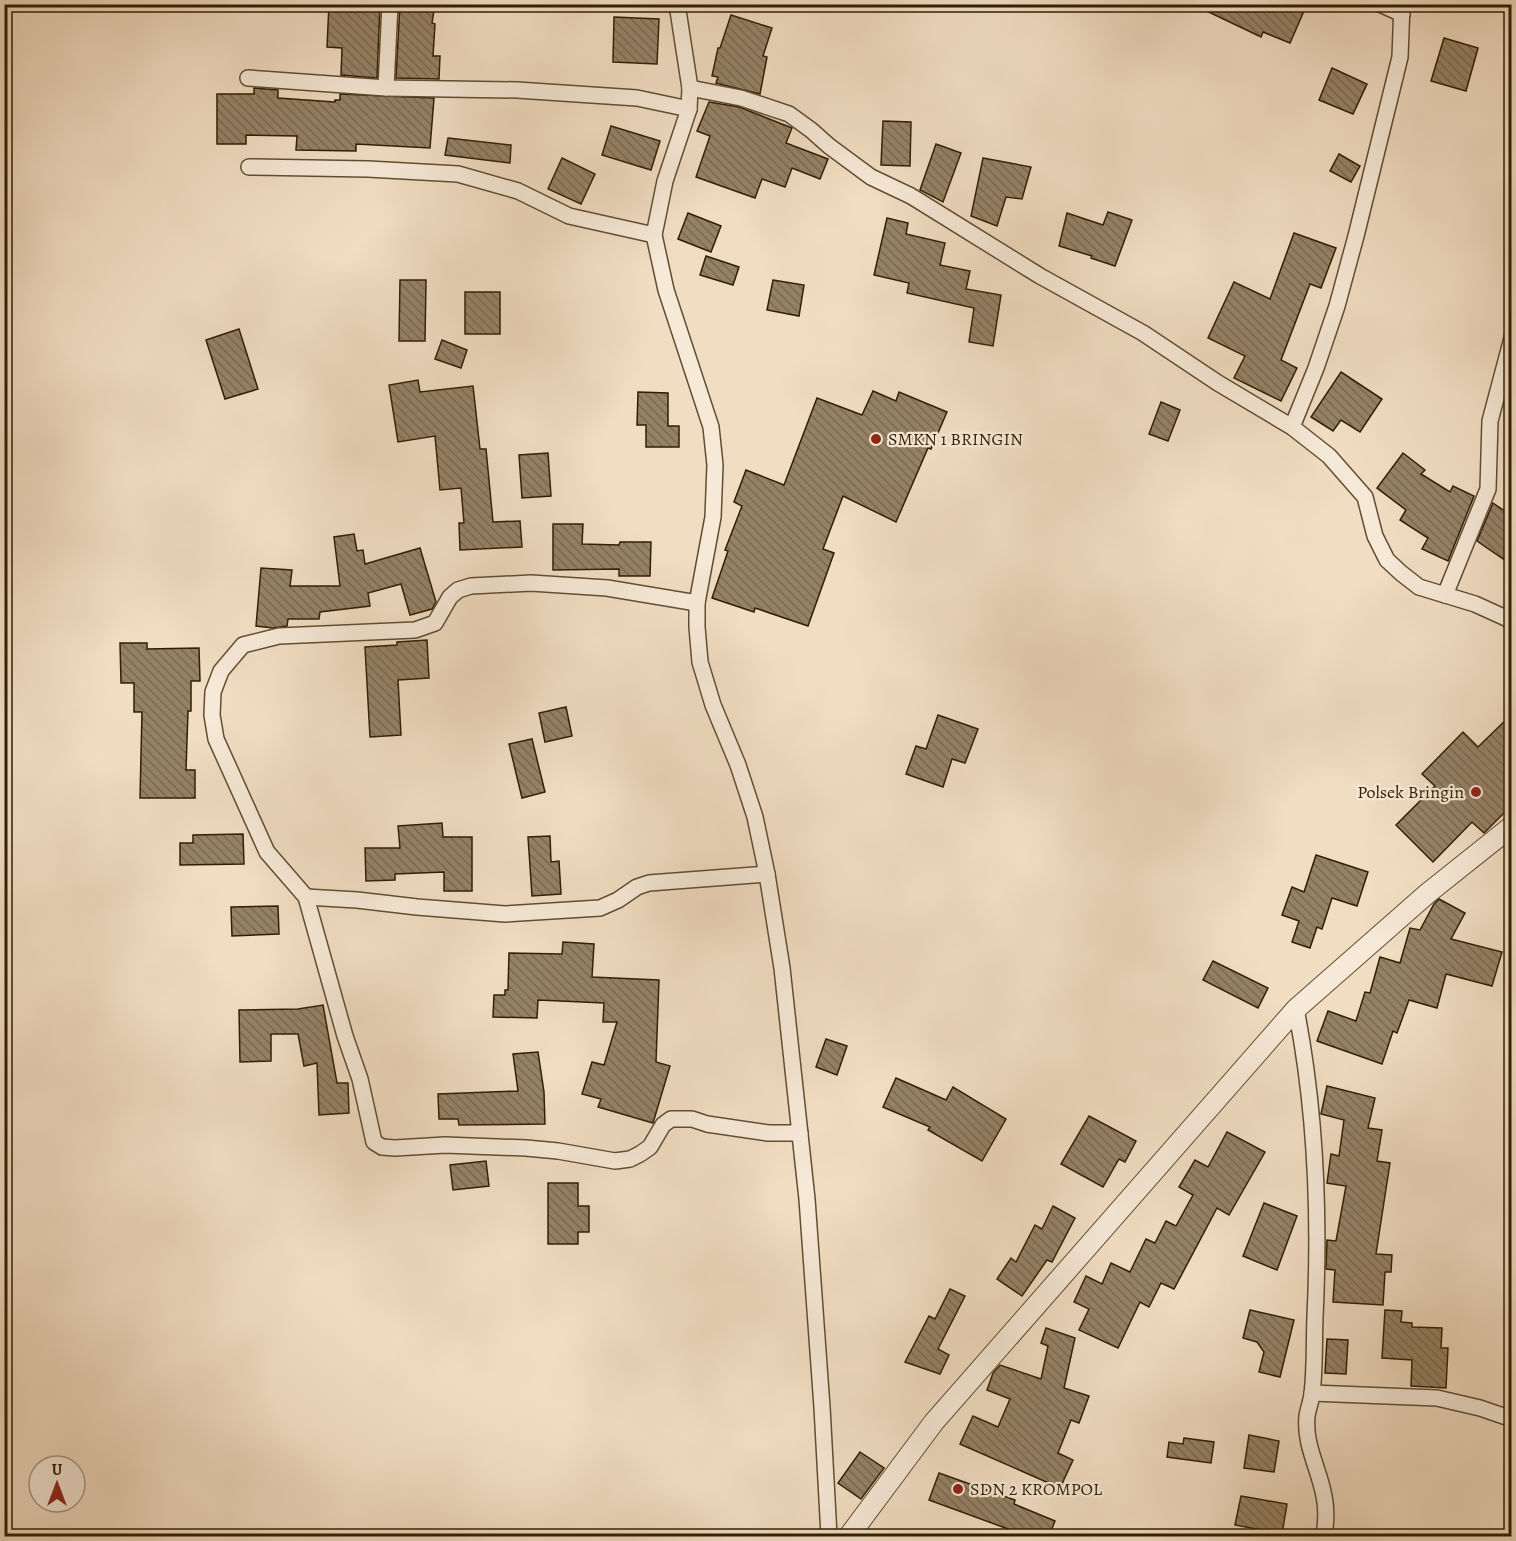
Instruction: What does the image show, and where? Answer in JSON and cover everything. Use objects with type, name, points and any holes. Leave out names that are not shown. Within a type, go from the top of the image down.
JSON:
[{"type":"street","points":[[386,88],[390,4]]},
{"type":"street","points":[[677,4],[690,88],[690,109],[665,181],[654,235],[666,290],[711,427],[715,465],[713,517],[697,603],[700,662],[713,705],[738,765],[755,817],[782,968],[807,1199],[829,1536]]},
{"type":"street","points":[[1292,427],[1316,368],[1337,306],[1400,57],[1402,9],[1380,4]]},
{"type":"street","points":[[248,78],[386,88],[517,90],[637,98],[690,109]]},
{"type":"street","points":[[690,88],[741,98],[789,114],[871,177],[911,196],[1040,276],[1143,333],[1218,383],[1292,427],[1329,456],[1365,497],[1375,536],[1387,560],[1419,587],[1475,604],[1508,619],[1512,624]]},
{"type":"street","points":[[249,167],[368,169],[458,174],[518,190],[569,216],[654,235]]},
{"type":"street","points":[[1445,595],[1488,489],[1490,421],[1512,338]]},
{"type":"street","points":[[697,603],[607,588],[531,583],[471,586],[458,590],[450,597],[435,623],[415,630],[279,636],[243,645],[220,671],[213,692],[212,715],[216,739],[267,852],[306,897],[345,1036],[360,1078],[374,1143],[382,1147],[444,1145],[558,1150],[615,1161],[630,1159],[650,1147],[663,1125],[671,1119],[692,1119],[707,1124],[768,1133],[800,1133]]},
{"type":"street","points":[[849,1536],[934,1422],[1296,1009],[1428,892],[1512,826]]},
{"type":"street","points":[[306,897],[506,914],[584,910],[608,905],[637,887],[649,883],[767,874]]},
{"type":"street","points":[[1296,1009],[1310,1099],[1317,1180],[1318,1256],[1312,1393],[1307,1417],[1312,1459],[1324,1496],[1327,1516],[1324,1536]]},
{"type":"street","points":[[1312,1393],[1437,1398],[1480,1408],[1512,1419]]},
{"type":"building","points":[[329,4],[380,4],[377,78],[341,75],[342,48],[327,47]]},
{"type":"building","points":[[400,4],[435,4],[432,23],[435,24],[433,56],[440,56],[439,79],[396,78]]},
{"type":"building","points":[[1192,4],[1307,4],[1290,43],[1263,32],[1261,37]]},
{"type":"building","points":[[731,15],[772,28],[763,56],[767,57],[760,94],[716,83],[718,77],[712,76],[718,48],[720,48]]},
{"type":"building","points":[[614,17],[659,19],[657,64],[613,62]]},
{"type":"building","points":[[1444,38],[1478,48],[1466,91],[1431,81]]},
{"type":"building","points":[[1332,68],[1367,84],[1353,114],[1319,100]]},
{"type":"building","points":[[254,88],[278,90],[278,98],[335,102],[335,100],[340,100],[340,94],[434,98],[430,148],[356,144],[356,151],[296,150],[297,136],[246,135],[246,144],[217,144],[217,94],[254,94]]},
{"type":"building","points":[[709,102],[739,107],[792,128],[786,143],[828,159],[820,179],[792,168],[785,187],[762,179],[755,198],[696,177],[710,136],[697,131]]},
{"type":"building","points":[[883,121],[911,122],[910,166],[881,165]]},
{"type":"building","points":[[611,126],[660,141],[651,170],[602,155]]},
{"type":"building","points":[[448,138],[511,145],[510,163],[445,155]]},
{"type":"building","points":[[936,144],[961,153],[943,202],[920,190]]},
{"type":"building","points":[[1339,154],[1360,166],[1351,182],[1330,171]]},
{"type":"building","points":[[562,158],[595,174],[581,204],[548,189]]},
{"type":"building","points":[[983,158],[1031,167],[1022,199],[1006,197],[997,226],[971,216]]},
{"type":"building","points":[[1108,212],[1132,220],[1115,266],[1059,246],[1067,213],[1103,225]]},
{"type":"building","points":[[688,213],[721,226],[711,252],[678,239]]},
{"type":"building","points":[[887,218],[908,223],[906,234],[945,243],[940,265],[970,271],[966,289],[1001,295],[993,346],[969,342],[974,308],[907,293],[909,283],[874,275]]},
{"type":"building","points":[[1294,233],[1336,248],[1321,288],[1310,284],[1281,360],[1297,368],[1281,401],[1234,378],[1245,356],[1208,338],[1234,282],[1270,299]]},
{"type":"building","points":[[706,256],[739,267],[733,285],[700,275]]},
{"type":"building","points":[[400,280],[426,280],[425,341],[399,341]]},
{"type":"building","points":[[773,280],[804,285],[799,316],[767,310]]},
{"type":"building","points":[[465,292],[500,292],[500,334],[465,334]]},
{"type":"building","points":[[239,329],[258,389],[225,399],[206,340]]},
{"type":"building","points":[[442,340],[467,350],[461,368],[435,359]]},
{"type":"building","points":[[1341,372],[1382,399],[1360,432],[1341,420],[1333,431],[1311,417]]},
{"type":"building","points":[[418,380],[420,392],[473,386],[480,449],[486,449],[493,522],[520,521],[522,547],[460,550],[459,523],[464,523],[461,488],[440,490],[435,436],[398,442],[389,385]]},
{"type":"building","points":[[873,391],[896,401],[899,392],[947,412],[931,449],[928,448],[896,522],[843,496],[823,549],[834,553],[808,626],[755,608],[754,612],[712,598],[728,551],[725,550],[742,506],[734,502],[746,470],[784,485],[817,398],[862,415]]},
{"type":"building","points":[[638,392],[668,393],[668,426],[679,426],[679,447],[646,447],[646,425],[637,425]]},
{"type":"building","points":[[1161,402],[1180,410],[1168,441],[1149,434]]},
{"type":"building","points":[[548,453],[551,496],[522,498],[519,455]]},
{"type":"building","points":[[1403,453],[1425,470],[1421,474],[1450,492],[1453,486],[1474,496],[1448,561],[1422,549],[1428,538],[1400,520],[1406,510],[1377,488]]},
{"type":"building","points":[[1493,503],[1512,516],[1512,565],[1477,541]]},
{"type":"building","points":[[553,524],[583,524],[582,544],[619,545],[620,542],[651,542],[650,576],[619,576],[619,569],[553,570]]},
{"type":"building","points":[[354,534],[357,551],[363,550],[365,564],[420,548],[436,602],[432,609],[410,615],[401,584],[368,593],[370,606],[320,612],[319,619],[288,619],[287,626],[273,628],[256,626],[261,568],[292,570],[290,586],[340,586],[334,537]]},
{"type":"building","points":[[427,640],[429,678],[398,680],[401,735],[370,737],[365,647]]},
{"type":"building","points":[[120,643],[147,643],[147,649],[199,648],[200,681],[191,681],[186,770],[195,770],[195,798],[140,798],[142,712],[134,712],[134,683],[121,683]]},
{"type":"building","points":[[566,707],[572,736],[545,742],[539,713]]},
{"type":"building","points":[[1512,714],[1512,805],[1484,833],[1472,822],[1433,862],[1396,825],[1435,786],[1422,774],[1463,732],[1478,747]]},
{"type":"building","points":[[938,715],[978,729],[965,763],[952,759],[943,787],[906,774],[916,746],[926,749]]},
{"type":"building","points":[[532,739],[545,792],[522,798],[509,744]]},
{"type":"building","points":[[442,823],[443,837],[472,837],[472,891],[444,891],[444,872],[395,874],[395,880],[366,881],[365,848],[400,848],[398,826]]},
{"type":"building","points":[[243,834],[244,864],[180,865],[180,843],[193,843],[193,835]]},
{"type":"building","points":[[550,836],[551,862],[559,861],[561,894],[532,896],[528,837]]},
{"type":"building","points":[[1316,855],[1368,872],[1357,906],[1332,898],[1322,929],[1317,927],[1310,948],[1292,942],[1299,921],[1282,915],[1292,887],[1304,892]]},
{"type":"building","points":[[1439,899],[1465,913],[1451,939],[1502,952],[1492,986],[1446,974],[1437,1008],[1409,1000],[1397,1033],[1393,1031],[1382,1064],[1317,1041],[1328,1011],[1356,1021],[1365,992],[1370,993],[1380,957],[1400,963],[1410,928],[1420,930]]},
{"type":"building","points":[[278,906],[279,934],[232,936],[231,907]]},
{"type":"building","points":[[563,942],[594,944],[592,977],[659,980],[656,1062],[670,1066],[653,1123],[598,1107],[601,1099],[582,1094],[592,1062],[604,1065],[617,1022],[603,1022],[604,1003],[538,1000],[537,1018],[493,1017],[494,995],[505,995],[505,990],[508,990],[509,953],[562,954]]},
{"type":"building","points":[[1213,961],[1268,988],[1258,1008],[1203,980]]},
{"type":"building","points":[[323,1005],[337,1083],[348,1083],[349,1113],[319,1115],[317,1063],[304,1066],[298,1034],[271,1034],[271,1061],[240,1062],[239,1010],[298,1009]]},
{"type":"building","points":[[826,1039],[847,1046],[837,1075],[816,1067]]},
{"type":"building","points":[[538,1052],[544,1092],[545,1124],[459,1125],[458,1119],[439,1119],[438,1094],[518,1091],[513,1054]]},
{"type":"building","points":[[896,1078],[946,1100],[953,1087],[1006,1119],[982,1161],[928,1130],[930,1127],[883,1107]]},
{"type":"building","points":[[1327,1086],[1375,1098],[1368,1128],[1382,1130],[1377,1161],[1390,1163],[1376,1254],[1392,1255],[1391,1272],[1385,1272],[1383,1305],[1333,1302],[1335,1270],[1326,1269],[1327,1240],[1336,1241],[1346,1186],[1327,1183],[1331,1154],[1339,1156],[1344,1120],[1321,1114]]},
{"type":"building","points":[[1089,1116],[1136,1141],[1125,1162],[1119,1159],[1103,1187],[1061,1164]]},
{"type":"building","points":[[1227,1132],[1265,1152],[1229,1215],[1217,1208],[1174,1289],[1161,1283],[1149,1307],[1140,1302],[1118,1348],[1079,1330],[1089,1309],[1074,1302],[1086,1276],[1102,1284],[1111,1263],[1130,1272],[1146,1239],[1155,1243],[1166,1221],[1176,1226],[1193,1195],[1179,1187],[1195,1160],[1208,1167]]},
{"type":"building","points":[[486,1161],[489,1186],[453,1190],[450,1165]]},
{"type":"building","points":[[548,1183],[578,1183],[578,1206],[589,1206],[589,1232],[578,1232],[578,1244],[548,1244]]},
{"type":"building","points":[[1264,1203],[1297,1216],[1277,1270],[1243,1256]]},
{"type":"building","points":[[1053,1206],[1075,1218],[1052,1262],[1047,1260],[1022,1296],[997,1279],[1011,1258],[1016,1262],[1035,1225],[1042,1229]]},
{"type":"building","points":[[950,1289],[965,1296],[938,1349],[949,1355],[940,1374],[905,1362],[929,1316],[935,1319]]},
{"type":"building","points":[[1250,1310],[1294,1320],[1280,1377],[1259,1372],[1264,1352],[1257,1342],[1243,1338]]},
{"type":"building","points":[[1385,1310],[1402,1311],[1401,1322],[1412,1323],[1412,1327],[1442,1328],[1441,1348],[1448,1348],[1446,1388],[1411,1386],[1412,1360],[1382,1358]]},
{"type":"building","points":[[1046,1328],[1075,1338],[1064,1388],[1089,1396],[1079,1423],[1071,1420],[1058,1453],[1073,1460],[1060,1488],[960,1444],[973,1416],[998,1427],[1010,1399],[987,1390],[993,1373],[1000,1365],[1041,1379],[1048,1346],[1041,1343]]},
{"type":"building","points":[[1327,1339],[1348,1340],[1346,1374],[1325,1373]]},
{"type":"building","points":[[1249,1435],[1279,1441],[1274,1472],[1244,1468]]},
{"type":"building","points":[[1184,1438],[1214,1442],[1211,1463],[1167,1457],[1169,1442],[1183,1444]]},
{"type":"building","points":[[860,1452],[884,1468],[861,1499],[838,1483]]},
{"type":"building","points":[[939,1473],[1015,1500],[1014,1504],[1055,1521],[1049,1536],[1017,1536],[1019,1533],[929,1500]]},
{"type":"building","points":[[1241,1496],[1287,1504],[1282,1534],[1235,1525]]},
{"type":"place","name":"SMKN 1 BRINGIN","points":[[876,439]]},
{"type":"place","name":"Polsek Bringin","points":[[1476,792]]},
{"type":"place","name":"SDN 2 KROMPOL","points":[[958,1489]]}]
